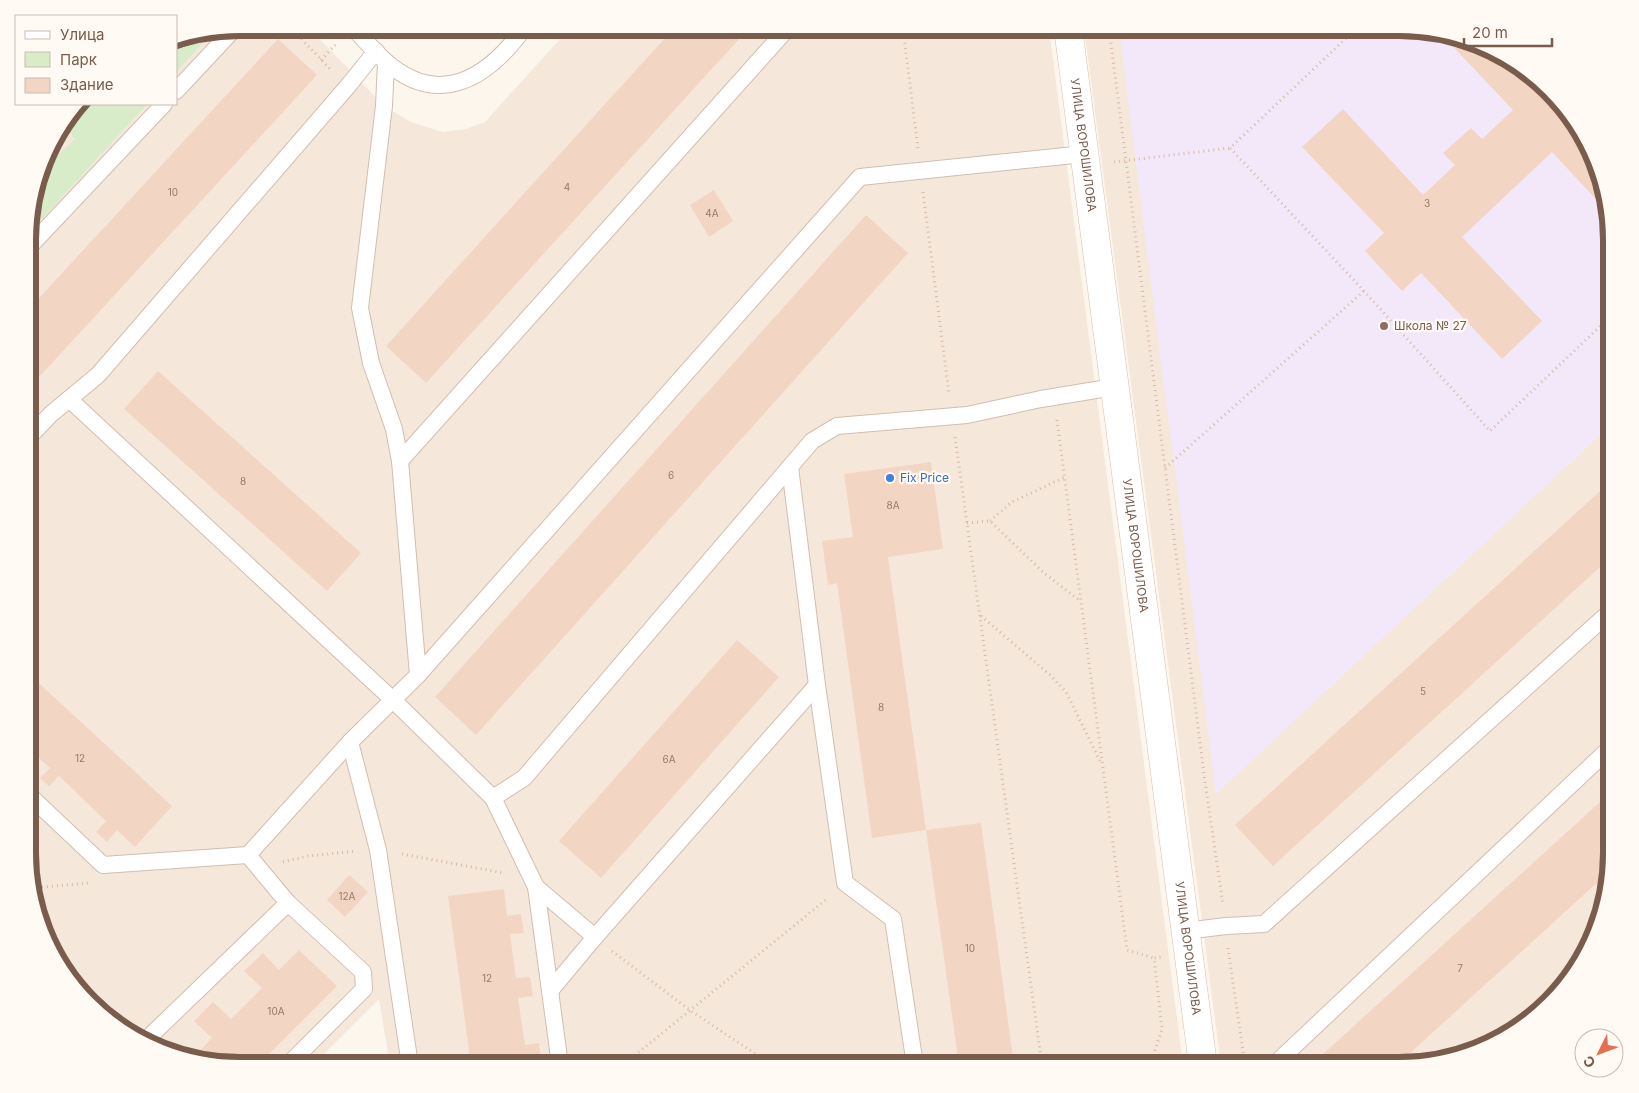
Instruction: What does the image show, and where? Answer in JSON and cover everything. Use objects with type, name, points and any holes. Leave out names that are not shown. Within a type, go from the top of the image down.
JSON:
[{"type":"main road","name":"УЛИЦА ВОРОШИЛОВА","points":[[1069,36],[1202,1057]]},
{"type":"lane","points":[[361,36],[381,56],[420,81],[442,85],[464,82],[486,68],[510,46],[518,36]]},
{"type":"lane","points":[[400,460],[781,36]]},
{"type":"lane","points":[[178,88],[226,37]]},
{"type":"lane","points":[[36,429],[50,414],[98,375],[348,86],[381,56]]},
{"type":"lane","points":[[381,56],[384,106],[360,308],[371,363],[394,429],[400,460],[418,675]]},
{"type":"lane","points":[[36,240],[163,105]]},
{"type":"lane","points":[[36,802],[103,865],[248,855],[350,742],[418,675],[860,177],[1084,154]]},
{"type":"lane","points":[[493,798],[524,778],[812,441],[837,426],[983,412],[1054,397],[1114,388]]},
{"type":"lane","points":[[69,399],[393,700],[493,798],[536,887],[559,1057]]},
{"type":"lane","points":[[790,468],[817,685],[845,883],[893,920],[914,1057]]},
{"type":"lane","points":[[1185,931],[1264,924],[1603,618]]},
{"type":"lane","points":[[550,992],[595,937],[817,685]]},
{"type":"lane","points":[[350,742],[378,850],[409,1057]]},
{"type":"lane","points":[[1282,1057],[1603,755]]},
{"type":"lane","points":[[248,855],[288,903],[363,972],[364,989],[297,1057]]},
{"type":"lane","points":[[536,887],[595,937]]},
{"type":"lane","points":[[151,1036],[288,903]]},
{"type":"path","points":[[299,36],[348,86]]},
{"type":"path","points":[[904,36],[952,416],[1041,1057]]},
{"type":"path","points":[[1110,36],[1205,782],[1244,1057]]},
{"type":"path","points":[[1349,36],[1230,148],[1364,291],[1490,431],[1603,324]]},
{"type":"path","points":[[1165,468],[1364,291]]},
{"type":"path","points":[[1054,397],[1127,950],[1154,958]]},
{"type":"path","points":[[967,524],[990,521],[1012,502],[1065,477]]},
{"type":"path","points":[[990,521],[1043,572],[1081,601]]},
{"type":"path","points":[[980,615],[1030,657],[1066,692],[1103,766]]},
{"type":"path","points":[[633,1057],[845,883]]},
{"type":"path","points":[[595,937],[691,1011],[760,1057]]},
{"type":"shaded area","points":[[317,36],[384,106],[411,122],[443,132],[466,129],[485,122],[563,36],[1050,36],[1182,1057],[389,1057],[379,999],[321,1057],[240,1057],[188,1050],[150,1036],[116,1015],[96,997],[78,977],[64,955],[47,918],[40,892],[36,853],[36,240],[40,201],[47,175],[57,150],[78,116],[88,105],[178,105],[178,46],[214,38]]},
{"type":"shaded area","points":[[1085,36],[1399,36],[1438,40],[1464,47],[1489,57],[1523,78],[1543,96],[1561,116],[1582,150],[1592,175],[1599,201],[1603,240],[1603,853],[1599,892],[1592,918],[1582,943],[1561,977],[1523,1015],[1489,1036],[1451,1050],[1425,1055],[1399,1057],[1220,1057]]},
{"type":"shaded area","name":"Школа № 27","points":[[1120,36],[1399,36],[1438,40],[1464,47],[1501,64],[1523,78],[1543,96],[1561,116],[1575,138],[1592,175],[1599,201],[1603,240],[1603,432],[1216,794]]},
{"type":"green space","points":[[206,39],[178,70],[178,46]]},
{"type":"green space","points":[[88,105],[146,105],[37,224],[43,188],[53,160],[75,139],[69,131]]},
{"type":"building","points":[[667,36],[742,36],[426,383],[386,346]]},
{"type":"building","points":[[278,39],[317,75],[36,380],[36,301]]},
{"type":"building","points":[[1449,43],[1489,57],[1523,78],[1543,96],[1561,116],[1582,150],[1592,175],[1599,201],[1599,203],[1552,152],[1462,237],[1542,321],[1502,359],[1421,273],[1402,291],[1365,251],[1384,233],[1302,147],[1343,109],[1423,195],[1455,165],[1443,153],[1471,128],[1482,139],[1513,110]]},
{"type":"building","points":[[714,190],[733,221],[709,237],[690,205]]},
{"type":"building","points":[[866,215],[908,253],[476,735],[435,697]]},
{"type":"building","points":[[158,371],[361,553],[327,591],[124,409]]},
{"type":"building","points":[[931,462],[943,549],[888,557],[926,830],[872,838],[837,583],[828,585],[822,541],[853,537],[844,474]]},
{"type":"building","points":[[1603,488],[1603,564],[1273,866],[1235,825]]},
{"type":"building","points":[[737,640],[779,677],[601,878],[559,841]]},
{"type":"building","points":[[36,680],[172,806],[135,847],[117,830],[107,842],[96,832],[106,821],[59,776],[49,786],[40,778],[50,768],[36,755]]},
{"type":"building","points":[[1603,799],[1601,879],[1406,1056],[1320,1057]]},
{"type":"building","points":[[981,823],[1013,1057],[958,1057],[926,830]]},
{"type":"building","points":[[349,875],[368,892],[345,917],[327,900]]},
{"type":"building","points":[[504,889],[507,916],[521,914],[524,933],[510,934],[516,978],[530,977],[533,996],[518,998],[525,1045],[539,1043],[541,1057],[470,1057],[448,896]]},
{"type":"building","points":[[299,950],[337,986],[266,1057],[240,1057],[198,1052],[212,1038],[194,1021],[213,1002],[231,1019],[262,988],[244,971],[263,953],[279,970]]},
{"type":"place","name":"Школа № 27","points":[[1384,326]]},
{"type":"place","name":"Fix Price","points":[[890,478]]}]
